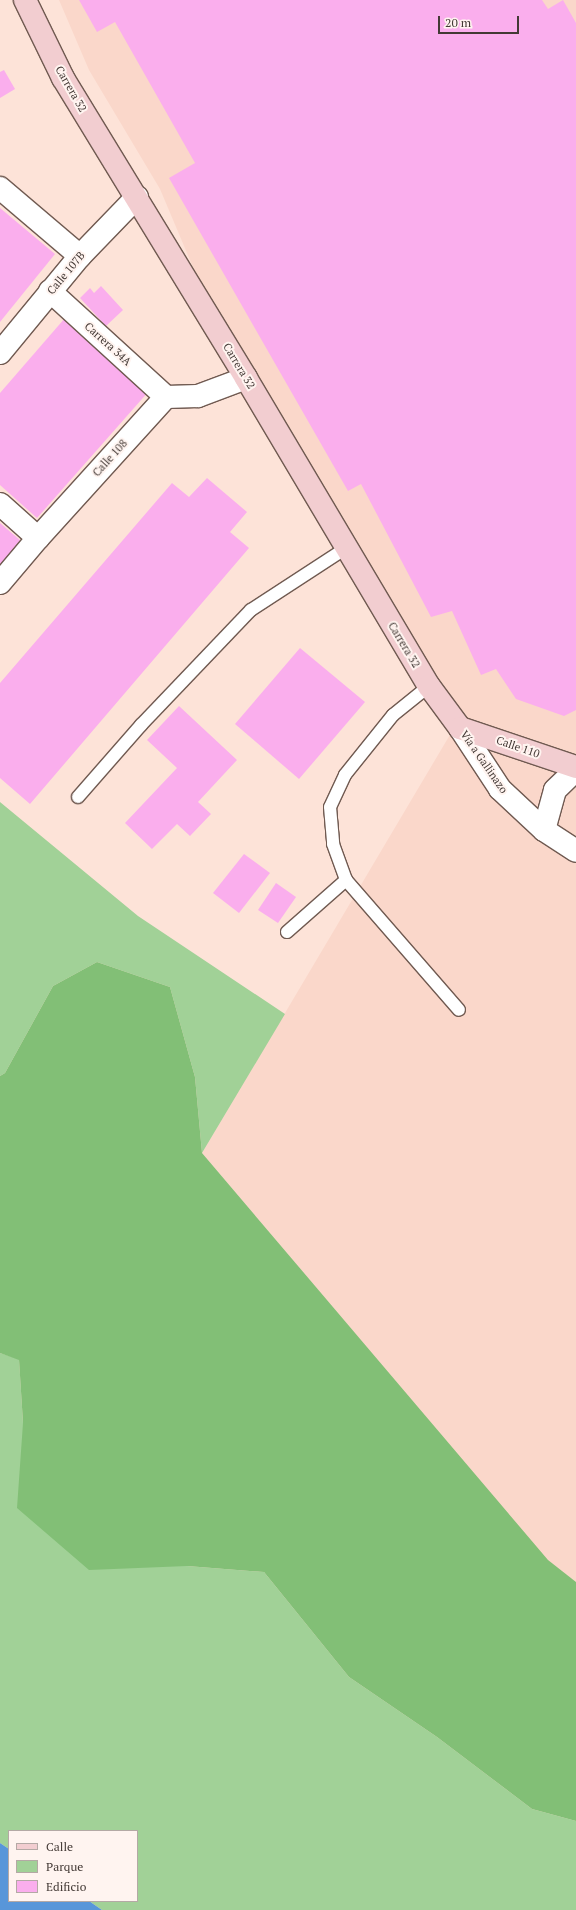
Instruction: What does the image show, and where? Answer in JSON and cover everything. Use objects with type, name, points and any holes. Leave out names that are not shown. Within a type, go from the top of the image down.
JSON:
[{"type":"main road","name":"Carrera 32","points":[[25,0],[63,78],[137,197],[246,378],[429,686],[460,728]]},
{"type":"main road","name":"Calle 110","points":[[460,728],[576,767]]},
{"type":"street","points":[[0,188],[80,256]]},
{"type":"street","name":"Calle 107B","points":[[0,353],[80,256],[137,197]]},
{"type":"street","name":"Carrera 34A","points":[[50,291],[166,397]]},
{"type":"street","points":[[166,397],[198,396],[246,378]]},
{"type":"street","name":"Calle 108","points":[[0,583],[38,538],[166,397]]},
{"type":"street","points":[[0,504],[38,538]]},
{"type":"street","name":"Vía a Gallinazo","points":[[460,728],[500,789],[544,830],[576,851]]},
{"type":"street","points":[[544,830],[555,790],[576,770]]},
{"type":"lane","points":[[78,797],[141,725],[251,610],[346,548]]},
{"type":"lane","points":[[429,686],[393,715],[345,775],[330,807],[333,844],[346,880],[459,1010]]},
{"type":"lane","points":[[287,932],[346,880]]},
{"type":"shaded area","points":[[59,0],[576,0],[576,1582],[548,1561],[202,1153],[454,728],[241,381],[160,189],[89,70]]},
{"type":"green space","points":[[0,802],[138,916],[285,1014],[202,1153],[195,1077],[170,987],[97,962],[53,986],[5,1073],[0,1076]]},
{"type":"green space","points":[[97,962],[170,987],[195,1077],[202,1153],[548,1560],[576,1582],[576,1821],[532,1809],[437,1737],[349,1677],[264,1572],[187,1566],[89,1570],[17,1508],[23,1423],[19,1360],[0,1353],[0,1076],[5,1073],[53,986]]},
{"type":"green space","points":[[0,1353],[19,1359],[23,1423],[187,1566],[264,1572],[349,1677],[437,1737],[532,1809],[576,1821],[576,1910],[102,1910],[90,1902],[138,1902],[138,1830],[8,1830],[8,1848],[0,1843]]},
{"type":"water","points":[[0,1843],[8,1848],[8,1902],[90,1902],[102,1910],[0,1910]]},
{"type":"building","points":[[79,0],[542,0],[548,9],[563,0],[576,23],[576,710],[564,716],[516,699],[496,669],[481,675],[452,611],[431,617],[361,484],[348,491],[169,178],[195,163],[115,22],[97,32]]},
{"type":"building","points":[[4,70],[15,89],[0,98],[0,72]]},
{"type":"building","points":[[0,208],[55,254],[0,322]]},
{"type":"building","points":[[101,286],[123,310],[106,326],[80,298],[90,288],[94,293]]},
{"type":"building","points":[[65,318],[149,391],[37,518],[0,485],[0,393]]},
{"type":"building","points":[[207,478],[247,512],[230,532],[249,548],[30,804],[0,778],[0,683],[172,483],[189,497]]},
{"type":"building","points":[[0,523],[21,541],[0,565]]},
{"type":"building","points":[[300,648],[365,702],[299,779],[235,724]]},
{"type":"building","points":[[179,706],[237,760],[198,802],[211,814],[190,836],[177,824],[152,849],[125,823],[177,768],[147,740]]},
{"type":"building","points":[[244,854],[270,873],[239,913],[213,893]]},
{"type":"building","points":[[276,883],[296,897],[278,923],[258,910]]}]
